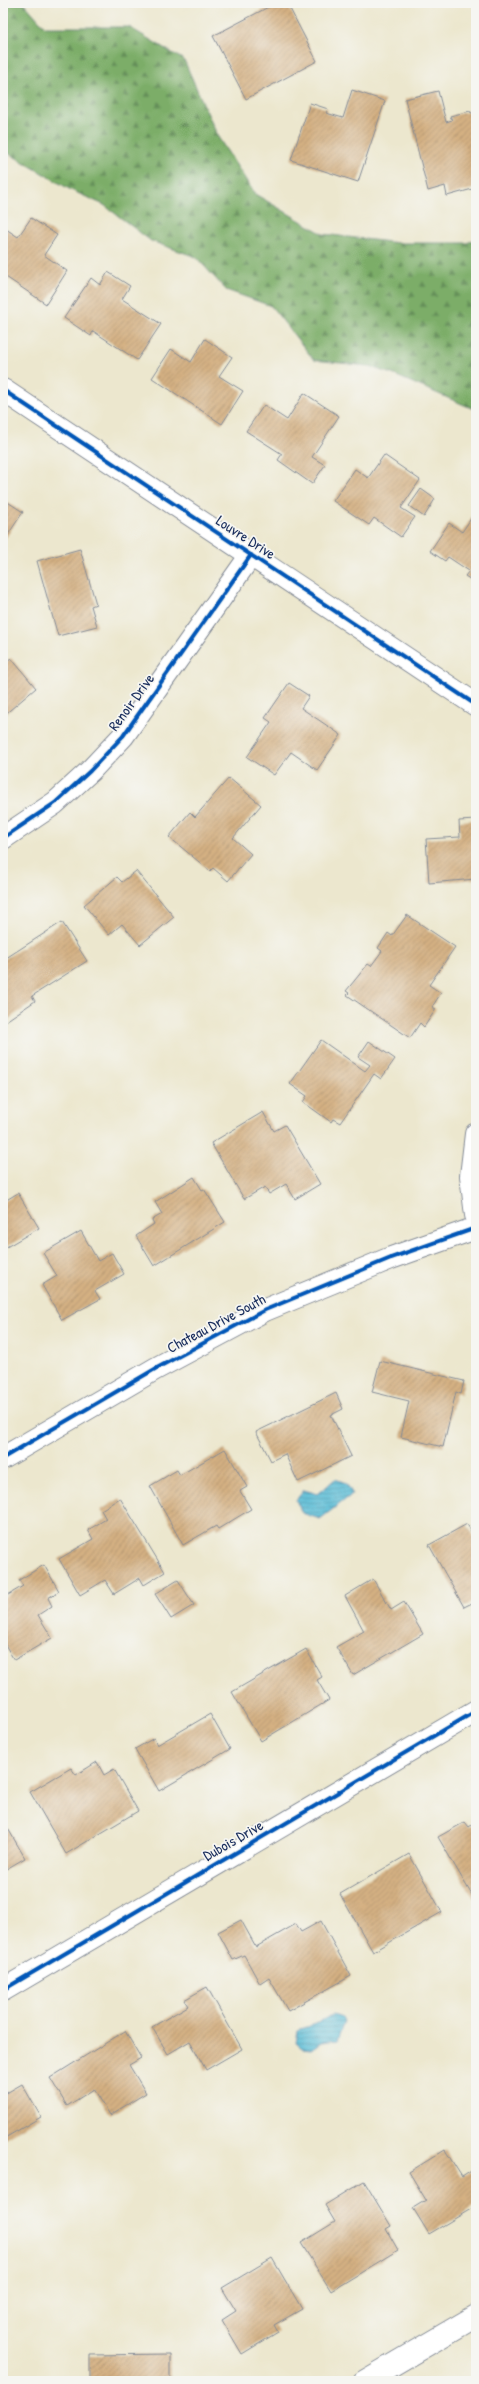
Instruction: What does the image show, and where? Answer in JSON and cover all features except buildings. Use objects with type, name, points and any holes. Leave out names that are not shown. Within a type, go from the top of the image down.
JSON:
[{"type":"street","name":"Louvre Drive","points":[[3,390],[476,706]]},
{"type":"street","name":"Renoir Drive","points":[[3,838],[55,803],[90,772],[123,736],[251,555]]},
{"type":"street","points":[[476,1134],[471,1176],[476,1215]]},
{"type":"street","name":"Chateau Drive South","points":[[3,1458],[155,1369],[265,1310],[390,1258],[476,1228]]},
{"type":"street","name":"Dubois Drive","points":[[3,1990],[476,1711]]},
{"type":"street","points":[[365,2381],[476,2316]]},
{"type":"green space","points":[[3,3],[24,3],[45,27],[129,27],[184,60],[218,137],[255,194],[323,234],[398,243],[467,243],[476,239],[476,410],[392,374],[367,366],[314,360],[271,306],[226,290],[196,257],[151,241],[104,205],[71,190],[3,150]]},
{"type":"water","points":[[335,1479],[346,1483],[352,1493],[350,1496],[320,1519],[302,1513],[296,1500],[304,1490],[318,1494]]},
{"type":"water","points":[[333,2014],[342,2017],[344,2022],[337,2040],[321,2042],[311,2049],[302,2048],[296,2043],[298,2030],[316,2024]]},
{"type":"cycle path","points":[[3,390],[476,705]]},
{"type":"cycle path","points":[[3,838],[55,803],[90,771],[123,736],[251,555]]},
{"type":"cycle path","points":[[3,1458],[155,1369],[265,1310],[391,1258],[476,1228]]},
{"type":"cycle path","points":[[3,1990],[476,1711]]}]
